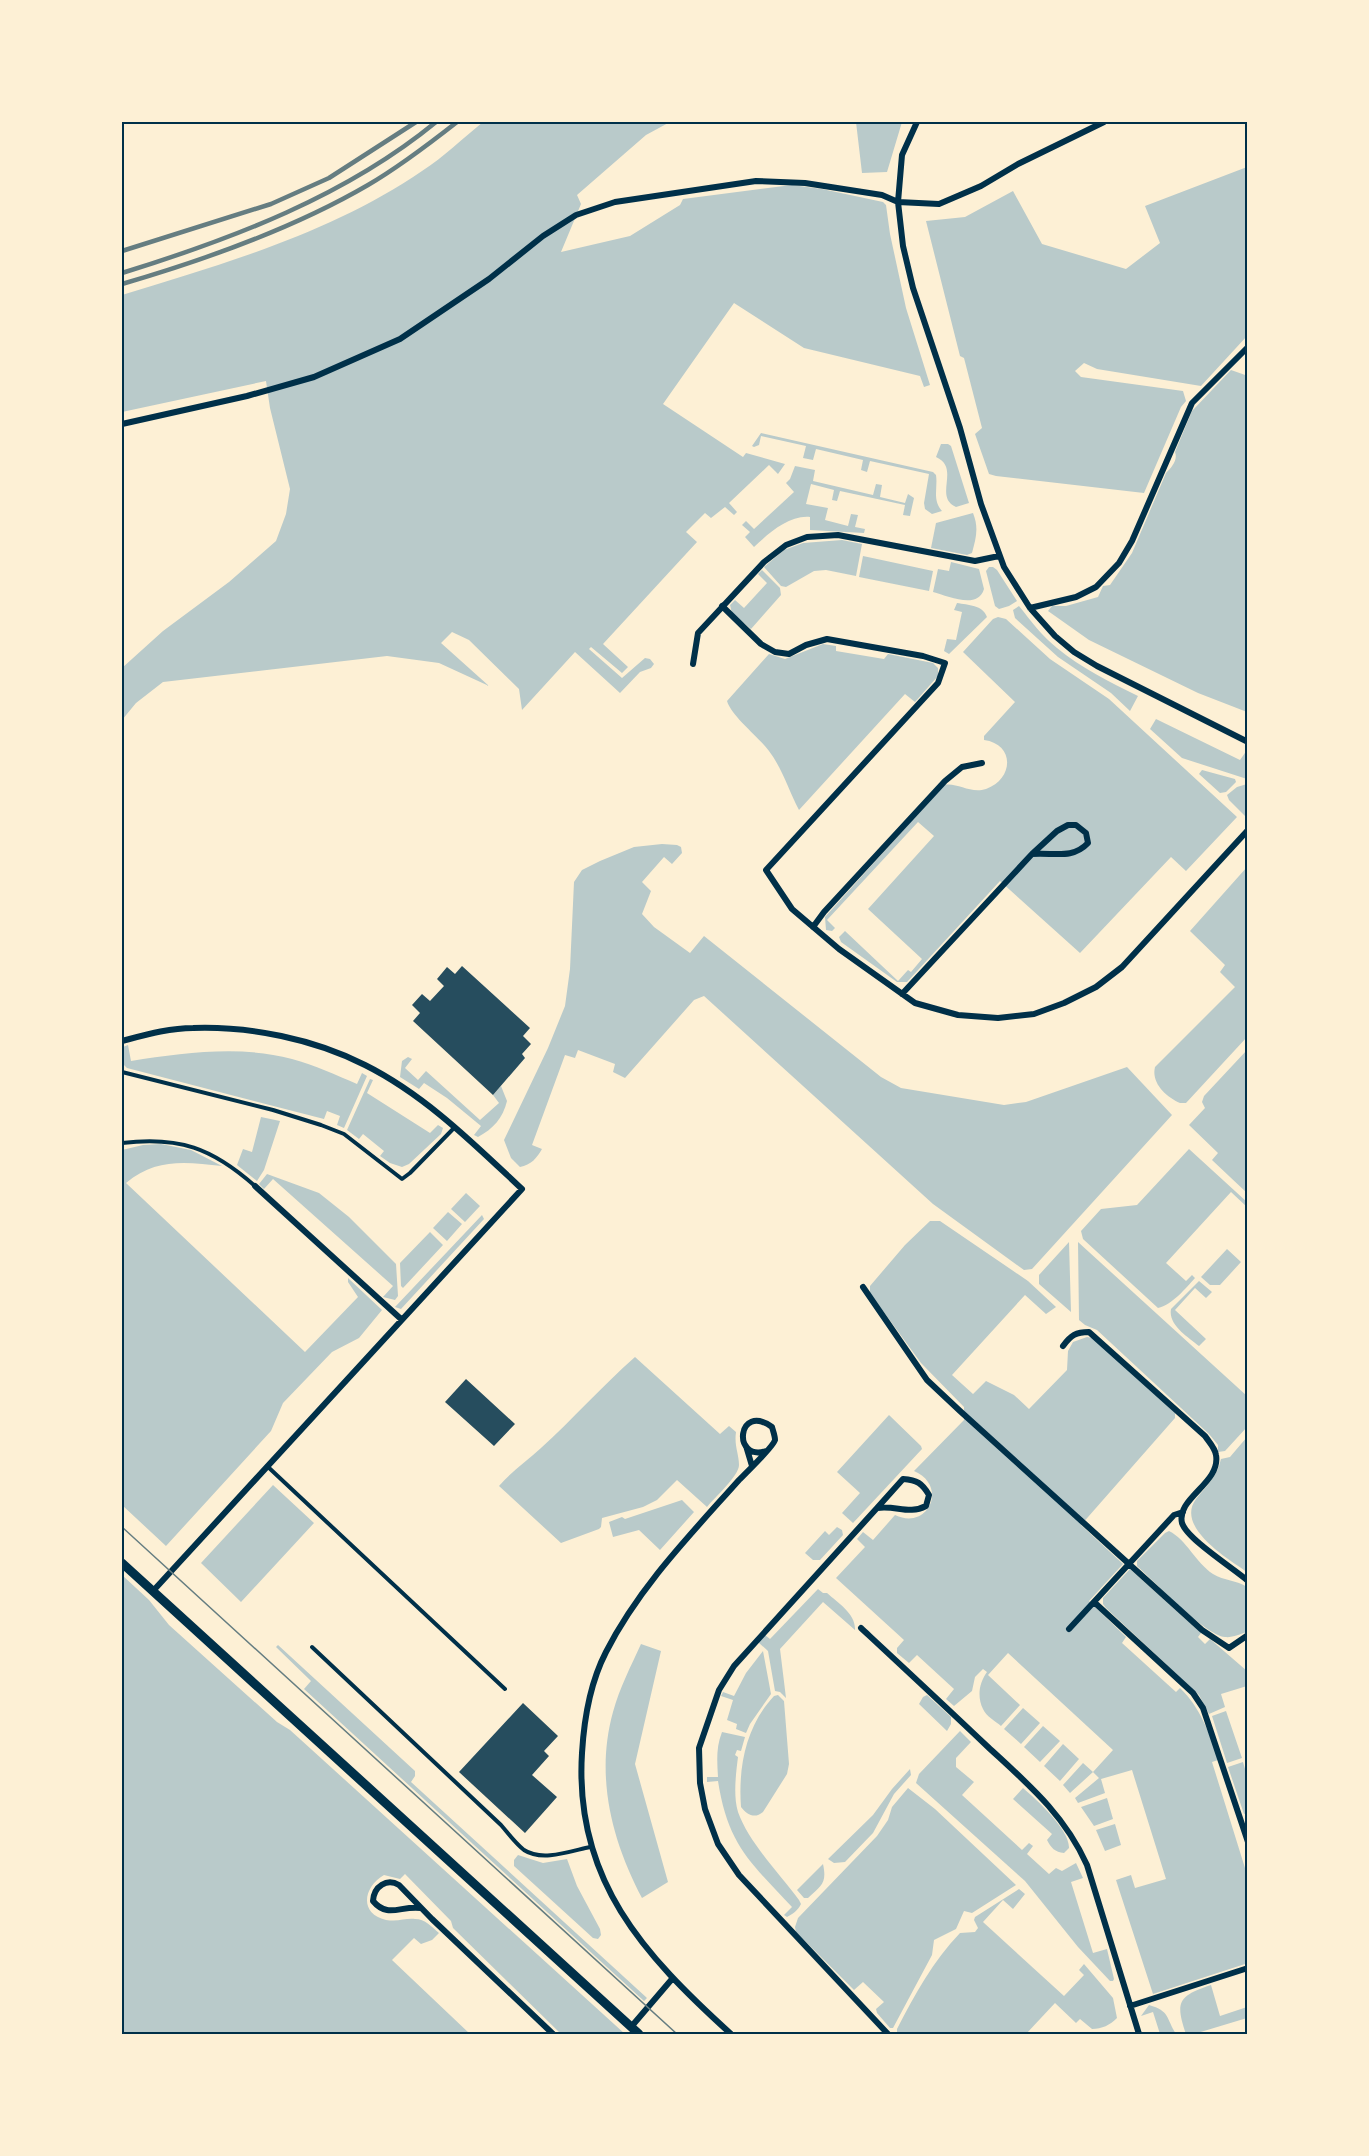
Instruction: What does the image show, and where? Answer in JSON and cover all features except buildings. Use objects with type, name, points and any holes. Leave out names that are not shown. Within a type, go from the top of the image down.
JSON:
[{"type":"street","points":[[917,122],[902,156],[898,202],[903,246],[913,288],[943,376],[981,504],[1004,567],[1030,608],[1055,636],[1074,652],[1248,742]]},
{"type":"street","points":[[122,424],[248,396],[314,377],[400,339],[489,279],[543,236],[568,220],[576,215],[615,202],[756,181],[805,183],[882,195],[898,202],[939,204],[981,186],[1018,164],[1104,122]]},
{"type":"street","points":[[1030,608],[1076,597],[1095,586],[1119,563],[1132,541],[1192,403],[1248,347]]},
{"type":"street","points":[[693,664],[698,633],[722,606],[770,556],[786,545],[807,537],[838,535],[975,561],[999,556]]},
{"type":"street","points":[[722,606],[761,644],[775,652],[789,654],[806,645],[827,639],[923,656],[945,663],[938,684],[766,870],[792,909],[875,976],[919,1005],[951,1014],[998,1018],[1034,1014],[1064,1003],[1096,987],[1122,967],[1248,830]]},
{"type":"street","points":[[813,927],[824,912],[945,781],[962,767],[982,762]]},
{"type":"street","points":[[902,994],[1032,855],[1057,831],[1068,825],[1076,825],[1086,833],[1088,843],[1080,852],[1066,855],[1049,852],[1032,855]]},
{"type":"street","points":[[122,1041],[192,1028],[229,1028],[303,1041],[366,1065],[400,1085],[454,1128],[522,1189],[153,1591]]},
{"type":"street","points":[[255,1186],[401,1319]]},
{"type":"street","points":[[863,1287],[927,1380],[1202,1630],[1230,1648],[1248,1635]]},
{"type":"street","points":[[1062,1346],[1070,1336],[1078,1332],[1089,1332],[1205,1436],[1217,1456],[1216,1466],[1211,1478],[1191,1499],[1183,1512],[1182,1523],[1189,1534],[1248,1581]]},
{"type":"street","points":[[731,2034],[672,1979],[619,1910],[603,1879],[591,1847],[580,1780],[585,1718],[594,1682],[605,1653],[632,1607],[668,1561],[771,1447],[775,1438],[772,1427],[763,1420],[752,1421],[745,1426],[742,1437],[752,1466]]},
{"type":"street","points":[[746,1446],[753,1452],[766,1451]]},
{"type":"street","points":[[877,1508],[889,1506],[915,1511],[926,1506],[929,1495],[922,1483],[903,1479],[766,1628],[734,1666],[718,1690],[699,1748],[700,1778],[705,1809],[718,1844],[739,1875],[888,2034]]},
{"type":"street","points":[[1069,1629],[1174,1515],[1183,1512]]},
{"type":"street","points":[[122,1563],[639,2034]]},
{"type":"street","points":[[1094,1602],[1193,1694],[1203,1708],[1248,1842]]},
{"type":"street","points":[[861,1628],[1028,1783],[1058,1815],[1079,1847],[1087,1865],[1139,2034]]},
{"type":"street","points":[[422,1908],[410,1906],[386,1911],[373,1901],[380,1886],[386,1882],[399,1885],[553,2034]]},
{"type":"street","points":[[1130,2006],[1248,1968]]},
{"type":"street","points":[[631,2027],[672,1979]]},
{"type":"lane","points":[[122,1072],[273,1110],[321,1125],[344,1134],[402,1179],[454,1128]]},
{"type":"lane","points":[[122,1143],[141,1140],[190,1146],[216,1156],[234,1167],[255,1186]]},
{"type":"lane","points":[[267,1466],[505,1689]]},
{"type":"lane","points":[[312,1647],[492,1817],[521,1848],[528,1852],[548,1855],[591,1847]]},
{"type":"shaded area","points":[[483,122],[670,122],[646,135],[577,195],[581,204],[561,252],[630,236],[680,205],[683,199],[792,185],[883,202],[886,205],[906,308],[930,385],[924,387],[920,376],[804,348],[734,303],[663,404],[743,457],[746,453],[785,464],[778,474],[769,465],[729,503],[737,512],[734,515],[725,507],[711,518],[705,513],[686,532],[697,542],[603,644],[628,667],[622,673],[591,647],[589,649],[622,678],[645,658],[650,659],[654,664],[651,668],[640,672],[620,693],[575,652],[522,710],[519,689],[469,640],[452,632],[441,643],[489,686],[439,663],[387,656],[163,682],[136,703],[122,720],[122,668],[163,631],[229,582],[276,541],[286,514],[290,489],[270,408],[266,381],[122,412],[122,295],[277,244],[352,212],[388,193],[430,166]]},
{"type":"shaded area","points":[[856,122],[902,122],[887,172],[862,173]]},
{"type":"shaded area","points":[[1247,167],[1247,336],[1201,386],[1097,369],[1084,363],[1075,371],[1081,377],[1183,391],[1186,401],[1181,407],[1144,493],[989,474],[975,434],[982,428],[964,358],[960,356],[926,221],[965,217],[1013,191],[1042,244],[1126,269],[1160,243],[1145,206]]},
{"type":"shaded area","points":[[1231,370],[1248,376],[1247,712],[1198,693],[1089,640],[1048,611],[1052,606],[1066,606],[1098,597],[1103,586],[1110,585],[1132,553],[1166,473],[1175,461],[1175,452],[1192,411]]},
{"type":"shaded area","points":[[761,433],[933,472],[936,475],[937,503],[942,511],[932,514],[925,509],[929,474],[870,461],[867,472],[861,470],[863,460],[816,449],[813,460],[803,458],[806,446],[761,436],[759,445],[752,446]]},
{"type":"shaded area","points":[[941,444],[951,446],[969,503],[956,507],[947,497],[946,468],[943,462],[936,457]]},
{"type":"shaded area","points":[[795,466],[815,470],[813,481],[873,495],[876,484],[882,485],[880,497],[905,503],[908,494],[914,498],[910,516],[903,515],[905,505],[840,491],[837,501],[832,500],[834,490],[811,484],[806,504],[828,508],[825,520],[848,526],[851,514],[858,515],[855,527],[865,529],[864,533],[810,530],[810,517],[802,517],[780,526],[754,547],[745,537],[750,532],[742,525],[746,521],[754,529],[794,492],[786,483]]},
{"type":"shaded area","points":[[973,513],[976,538],[972,553],[967,555],[931,548],[936,523]]},
{"type":"shaded area","points":[[842,540],[862,544],[856,576],[826,570],[814,571],[786,587],[781,586],[764,567],[784,550],[803,543]]},
{"type":"shaded area","points":[[863,556],[933,571],[929,591],[859,577]]},
{"type":"shaded area","points":[[951,562],[979,569],[984,589],[976,599],[962,600],[933,592],[938,569],[949,571]]},
{"type":"shaded area","points":[[989,567],[997,570],[1017,601],[999,609],[995,606],[986,571]]},
{"type":"shaded area","points":[[762,570],[780,588],[781,595],[751,629],[732,613],[730,605],[735,600],[744,608],[767,583],[758,574]]},
{"type":"shaded area","points":[[957,603],[979,608],[987,617],[949,654],[944,651],[947,639],[956,640],[962,612],[954,610]]},
{"type":"shaded area","points":[[1019,606],[1046,638],[1066,655],[1138,696],[1130,711],[1111,693],[1058,657],[1015,618],[1013,610]]},
{"type":"shaded area","points":[[998,617],[1006,619],[1050,659],[1109,699],[1237,817],[1186,871],[1171,857],[1080,953],[1000,881],[907,982],[897,982],[841,942],[839,937],[845,931],[898,981],[908,970],[911,972],[922,959],[868,909],[934,836],[918,822],[827,920],[835,928],[832,931],[826,930],[825,917],[944,785],[980,790],[986,789],[1002,778],[1006,770],[1006,755],[994,743],[984,740],[984,736],[1015,702],[963,652],[993,619]]},
{"type":"shaded area","points":[[823,644],[836,646],[836,651],[884,659],[888,654],[933,663],[938,668],[938,676],[915,702],[905,694],[799,810],[774,758],[734,713],[727,701],[769,654],[785,659]]},
{"type":"shaded area","points":[[1156,719],[1240,760],[1247,750],[1247,779],[1182,758],[1150,729]]},
{"type":"shaded area","points":[[1202,770],[1235,779],[1236,782],[1226,792],[1220,793],[1199,774]]},
{"type":"shaded area","points":[[1248,784],[1247,818],[1227,795],[1237,787]]},
{"type":"shaded area","points":[[677,845],[681,847],[682,853],[672,864],[664,857],[642,882],[651,891],[642,914],[654,927],[690,953],[704,936],[881,1077],[901,1088],[1004,1105],[1026,1102],[1127,1067],[1172,1115],[1032,1269],[1024,1270],[933,1204],[704,996],[694,1000],[625,1078],[613,1072],[615,1064],[578,1050],[575,1058],[565,1055],[532,1145],[542,1149],[533,1161],[520,1167],[511,1158],[504,1140],[548,1048],[565,1006],[570,969],[574,882],[582,870],[600,861],[634,847]]},
{"type":"shaded area","points":[[1247,867],[1247,1037],[1186,1103],[1180,1103],[1157,1084],[1155,1067],[1235,987],[1220,972],[1225,965],[1190,931]]},
{"type":"shaded area","points":[[128,1045],[131,1061],[192,1053],[252,1052],[301,1061],[357,1084],[362,1073],[367,1076],[344,1128],[337,1125],[340,1116],[327,1111],[324,1119],[127,1068],[122,1063],[123,1047]]},
{"type":"shaded area","points":[[1247,1050],[1247,1193],[1212,1160],[1218,1153],[1189,1125],[1205,1108],[1202,1102],[1204,1096]]},
{"type":"shaded area","points":[[408,1057],[412,1059],[405,1068],[418,1080],[426,1071],[480,1120],[499,1103],[493,1095],[501,1086],[507,1101],[500,1118],[483,1134],[478,1137],[474,1135],[481,1126],[447,1098],[424,1083],[419,1089],[400,1077],[402,1061]]},
{"type":"shaded area","points":[[370,1079],[373,1080],[367,1093],[430,1133],[438,1125],[443,1128],[441,1134],[409,1164],[402,1167],[380,1156],[384,1151],[363,1134],[359,1139],[347,1130]]},
{"type":"shaded area","points":[[261,1117],[280,1121],[264,1170],[257,1181],[237,1165],[243,1149],[252,1152]]},
{"type":"shaded area","points":[[161,1144],[191,1150],[222,1166],[196,1163],[171,1164],[148,1169],[126,1183],[305,1352],[358,1297],[348,1282],[348,1278],[382,1310],[359,1338],[332,1352],[283,1403],[271,1431],[166,1546],[122,1505],[122,1150]]},
{"type":"shaded area","points":[[1189,1149],[1247,1202],[1247,1207],[1231,1192],[1166,1263],[1186,1281],[1192,1275],[1195,1278],[1173,1300],[1158,1308],[1083,1239],[1081,1231],[1101,1209],[1137,1205]]},
{"type":"shaded area","points":[[267,1174],[319,1193],[349,1217],[396,1264],[398,1296],[395,1300],[383,1297],[393,1286],[273,1179],[264,1189],[259,1184]]},
{"type":"shaded area","points":[[466,1193],[480,1206],[465,1222],[451,1209]]},
{"type":"shaded area","points":[[448,1212],[462,1224],[447,1241],[433,1228]]},
{"type":"shaded area","points":[[482,1215],[484,1219],[401,1309],[395,1307]]},
{"type":"shaded area","points":[[930,1221],[940,1221],[1028,1281],[1056,1307],[1046,1314],[1025,1295],[952,1375],[973,1394],[986,1381],[1014,1395],[1029,1409],[1067,1370],[1068,1351],[1073,1342],[1087,1337],[1098,1339],[1175,1413],[1175,1418],[1081,1525],[1123,1564],[1089,1601],[1126,1637],[1122,1643],[1176,1692],[1180,1688],[1187,1695],[1208,1731],[1218,1760],[1212,1762],[1245,1868],[1247,1868],[1247,1962],[1245,1964],[1153,1994],[1116,1880],[1131,1875],[1135,1888],[1166,1879],[1132,1770],[1101,1779],[1105,1793],[1078,1803],[1075,1798],[1099,1778],[1093,1772],[1113,1750],[1008,1653],[988,1675],[1020,1705],[1001,1726],[986,1714],[981,1704],[980,1690],[987,1672],[983,1669],[975,1677],[972,1691],[954,1706],[946,1699],[954,1689],[917,1655],[909,1663],[897,1653],[897,1648],[904,1640],[836,1578],[865,1547],[857,1539],[863,1532],[873,1540],[895,1515],[907,1518],[917,1517],[925,1512],[932,1496],[930,1486],[925,1478],[914,1471],[964,1420],[964,1407],[921,1363],[870,1293],[870,1286],[905,1245]]},
{"type":"shaded area","points":[[430,1232],[443,1245],[403,1288],[400,1263]]},
{"type":"shaded area","points":[[1069,1242],[1071,1312],[1039,1284],[1039,1275]]},
{"type":"shaded area","points":[[1078,1242],[1247,1396],[1247,1427],[1225,1451],[1218,1452],[1218,1445],[1209,1434],[1097,1330],[1079,1320]]},
{"type":"shaded area","points":[[1227,1249],[1241,1262],[1220,1285],[1210,1285],[1201,1277]]},
{"type":"shaded area","points":[[1199,1281],[1212,1292],[1206,1298],[1195,1288],[1175,1310],[1206,1339],[1199,1346],[1176,1325],[1171,1309]]},
{"type":"shaded area","points":[[635,1357],[720,1434],[729,1426],[736,1432],[738,1470],[707,1507],[677,1480],[657,1500],[643,1507],[602,1518],[599,1529],[561,1543],[499,1486]]},
{"type":"shaded area","points":[[889,1415],[922,1449],[853,1523],[842,1513],[860,1493],[837,1472]]},
{"type":"shaded area","points":[[1247,1437],[1247,1572],[1206,1541],[1192,1520],[1191,1510],[1196,1499],[1214,1476],[1221,1459],[1230,1457]]},
{"type":"shaded area","points":[[273,1485],[314,1523],[241,1602],[201,1563]]},
{"type":"shaded area","points":[[682,1500],[694,1512],[660,1550],[639,1530],[613,1537],[609,1522]]},
{"type":"shaded area","points":[[837,1527],[842,1530],[843,1535],[820,1560],[813,1560],[805,1553],[825,1531],[829,1535]]},
{"type":"shaded area","points":[[1169,1531],[1181,1540],[1213,1574],[1247,1587],[1247,1632],[1228,1637],[1216,1634],[1193,1618],[1137,1566],[1137,1561]]},
{"type":"shaded area","points":[[1130,1569],[1201,1633],[1198,1637],[1205,1644],[1210,1639],[1247,1671],[1247,1686],[1221,1694],[1225,1707],[1209,1714],[1199,1695],[1103,1604],[1103,1598]]},
{"type":"shaded area","points":[[122,1575],[149,1600],[169,1625],[277,1722],[290,1730],[625,2034],[561,2034],[453,1928],[451,1921],[405,1874],[400,1879],[384,1875],[377,1880],[368,1893],[368,1906],[377,1917],[386,1920],[419,1919],[439,1933],[432,1940],[421,1944],[414,1938],[392,1960],[470,2034],[122,2034]]},
{"type":"shaded area","points":[[818,1589],[827,1593],[846,1609],[853,1619],[855,1630],[823,1602],[780,1649],[786,1698],[780,1692],[775,1691],[768,1651],[758,1642],[765,1635],[770,1639]]},
{"type":"shaded area","points":[[641,1644],[661,1651],[635,1764],[668,1882],[642,1898],[622,1854],[606,1784],[608,1736],[613,1712]]},
{"type":"shaded area","points":[[278,1645],[415,1771],[411,1782],[647,1998],[644,2001],[304,1689],[311,1681],[276,1647]]},
{"type":"shaded area","points":[[763,1651],[771,1694],[746,1733],[736,1729],[737,1724],[727,1720],[733,1700],[721,1696],[723,1692],[734,1696],[746,1673]]},
{"type":"shaded area","points":[[778,1695],[784,1701],[789,1764],[787,1774],[763,1812],[751,1815],[741,1807],[741,1777],[746,1748],[750,1734],[764,1708],[774,1696]]},
{"type":"shaded area","points":[[927,1695],[951,1717],[951,1724],[947,1731],[919,1704]]},
{"type":"shaded area","points":[[1023,1708],[1040,1723],[1021,1744],[1004,1729]]},
{"type":"shaded area","points":[[1226,1711],[1242,1758],[1227,1763],[1212,1716]]},
{"type":"shaded area","points":[[1043,1726],[1060,1741],[1040,1762],[1024,1747]]},
{"type":"shaded area","points":[[960,1731],[971,1742],[956,1758],[956,1767],[974,1782],[962,1795],[1022,1850],[1029,1843],[1033,1846],[1027,1854],[1049,1874],[1056,1868],[1062,1871],[1076,1863],[1083,1878],[1071,1882],[1093,1953],[1107,1949],[1113,1981],[1110,1981],[1078,1947],[1025,1881],[916,1783],[919,1774]]},
{"type":"shaded area","points":[[722,1732],[745,1737],[741,1751],[737,1750],[735,1755],[738,1757],[735,1784],[736,1806],[750,1835],[801,1904],[787,1917],[784,1915],[792,1907],[753,1864],[735,1837],[722,1803],[718,1781],[707,1782],[707,1777],[718,1777],[717,1760]]},
{"type":"shaded area","points":[[1063,1744],[1079,1759],[1060,1781],[1044,1766]]},
{"type":"shaded area","points":[[1243,1762],[1247,1776],[1247,1813],[1244,1814],[1228,1767]]},
{"type":"shaded area","points":[[1083,1763],[1093,1772],[1070,1793],[1063,1785]]},
{"type":"shaded area","points":[[910,1769],[911,1775],[894,1794],[873,1833],[845,1862],[834,1863],[828,1859],[873,1815]]},
{"type":"shaded area","points":[[908,1788],[935,1809],[1016,1885],[972,1913],[964,1911],[956,1929],[934,1940],[932,1955],[893,2028],[890,2028],[876,2009],[884,2002],[863,1982],[854,1990],[796,1932],[795,1927],[798,1918],[877,1836],[888,1820],[892,1807]]},
{"type":"shaded area","points":[[1023,1788],[1059,1824],[1068,1841],[1069,1848],[1064,1853],[1052,1847],[1047,1840],[1052,1834],[1013,1799]]},
{"type":"shaded area","points":[[1107,1798],[1113,1819],[1094,1826],[1081,1807]]},
{"type":"shaded area","points":[[1115,1824],[1121,1845],[1105,1851],[1096,1830]]},
{"type":"shaded area","points":[[518,1855],[543,1863],[567,1859],[577,1886],[600,1929],[601,1935],[598,1939],[593,1938],[514,1866],[514,1860]]},
{"type":"shaded area","points":[[823,1864],[824,1880],[817,1890],[808,1898],[804,1898],[797,1890]]},
{"type":"shaded area","points":[[1019,1889],[1025,1894],[1013,1909],[1003,1900],[983,1922],[1064,1996],[1084,1975],[1079,1970],[1084,1964],[1113,1998],[1117,2018],[1106,2026],[1092,2029],[1080,2019],[1076,2023],[1055,2003],[1026,2034],[897,2034],[897,2029],[918,1991],[950,1944],[960,1933],[975,1932],[978,1928],[975,1917]]},
{"type":"shaded area","points":[[1211,1985],[1220,2016],[1247,2007],[1247,2018],[1194,2034],[1186,2034],[1180,2007],[1182,2002],[1192,1993]]},
{"type":"shaded area","points":[[1149,2005],[1161,2010],[1167,2016],[1176,2034],[1160,2034],[1153,2012],[1141,2016]]},
{"type":"tram line","points":[[122,1527],[677,2034]]},
{"type":"railway","points":[[122,251],[271,204],[329,178],[416,122]]},
{"type":"railway","points":[[122,273],[246,230],[287,212],[364,172],[436,122]]},
{"type":"railway","points":[[122,284],[216,254],[310,215],[380,178],[457,122]]}]
